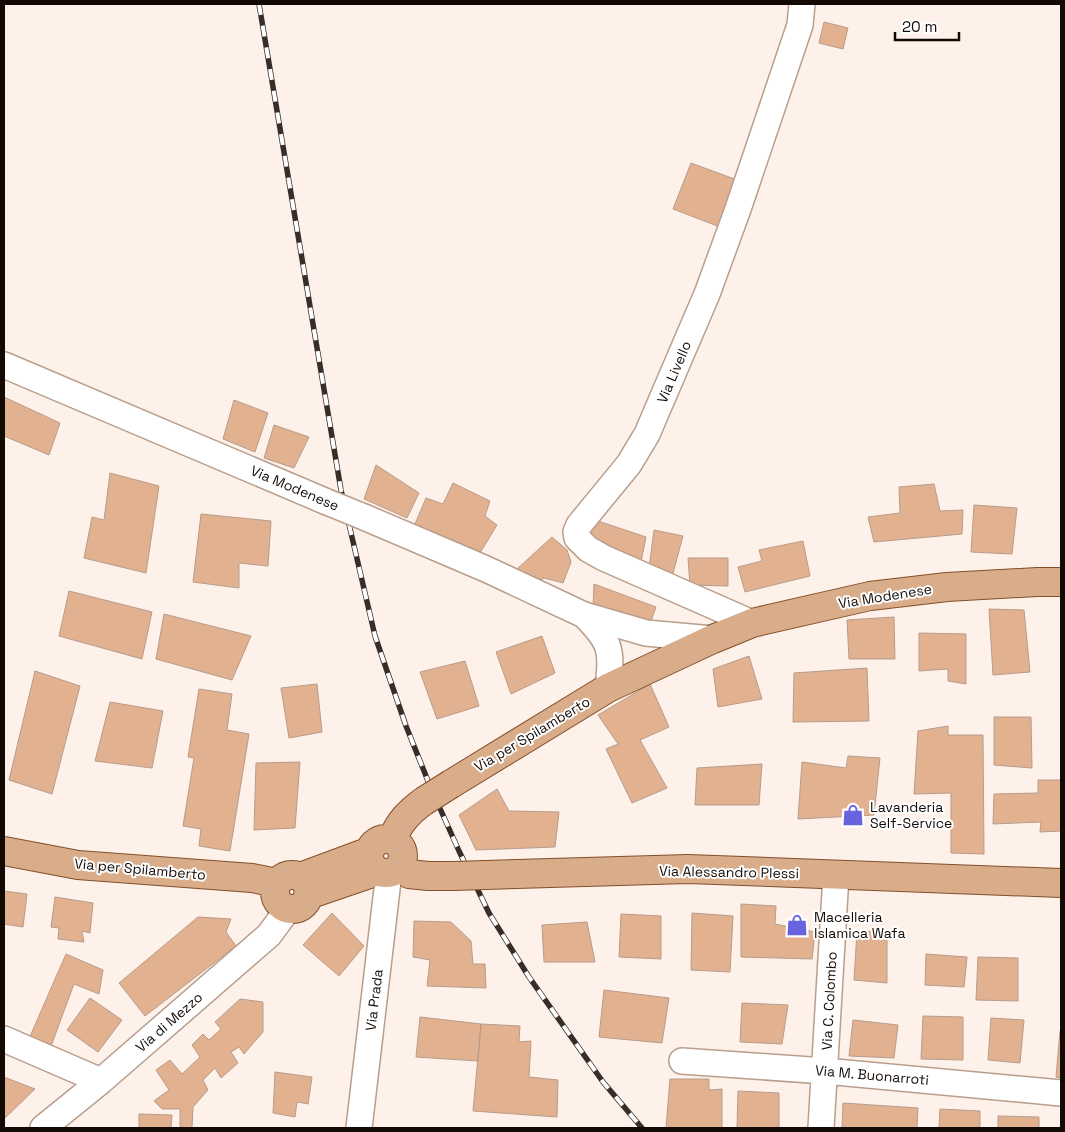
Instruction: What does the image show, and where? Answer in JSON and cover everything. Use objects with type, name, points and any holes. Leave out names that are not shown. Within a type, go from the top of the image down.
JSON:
[{"type":"main road","name":"Via Modenese","points":[[608,688],[752,623],[870,596],[947,587],[1061,582]]},
{"type":"main road","name":"Via per Spilamberto","points":[[386,860],[398,825],[411,810],[608,688]]},
{"type":"main road","name":"Via per Spilamberto","points":[[4,851],[78,865],[252,878],[293,891]]},
{"type":"main road","name":"Via Alessandro Plessi","points":[[386,860],[409,874],[428,876],[688,869],[1061,883]]},
{"type":"main road","points":[[293,891],[386,860]]},
{"type":"street","name":"Via Livello","points":[[752,623],[604,558],[581,543],[577,538],[576,532],[579,525],[629,464],[647,434],[707,294],[738,209],[800,25],[802,4]]},
{"type":"street","name":"Via Modenese","points":[[4,365],[486,569],[584,616],[646,633],[713,639]]},
{"type":"street","name":"Via Modenese","points":[[584,616],[603,636],[610,649],[608,688]]},
{"type":"street","name":"Via Prada","points":[[359,1128],[386,860]]},
{"type":"street","name":"Via C. Colombo","points":[[822,1128],[836,874]]},
{"type":"street","name":"Via di Mezzo","points":[[43,1128],[101,1081],[269,935],[293,891]]},
{"type":"street","points":[[4,1039],[101,1081]]},
{"type":"street","name":"Via M. Buonarroti","points":[[682,1061],[825,1071],[1061,1092]]},
{"type":"building","points":[[824,22],[848,28],[843,49],[819,43]]},
{"type":"building","points":[[691,163],[740,181],[720,227],[673,209]]},
{"type":"building","points":[[4,397],[60,423],[49,455],[4,436]]},
{"type":"building","points":[[234,400],[268,413],[255,452],[223,439]]},
{"type":"building","points":[[274,425],[309,437],[294,468],[264,458]]},
{"type":"building","points":[[376,465],[419,493],[407,518],[364,499]]},
{"type":"building","points":[[110,473],[159,486],[146,573],[84,558],[92,517],[104,520]]},
{"type":"building","points":[[453,483],[490,501],[485,516],[497,525],[480,553],[415,524],[426,498],[443,504]]},
{"type":"building","points":[[934,484],[940,511],[963,510],[962,534],[874,542],[868,517],[900,513],[899,487]]},
{"type":"building","points":[[974,505],[1017,508],[1012,554],[971,552]]},
{"type":"building","points":[[201,514],[271,521],[268,566],[239,563],[239,588],[193,582]]},
{"type":"building","points":[[592,519],[646,537],[641,562],[585,542]]},
{"type":"building","points":[[654,530],[683,536],[672,577],[649,568]]},
{"type":"building","points":[[552,537],[567,550],[571,562],[563,583],[544,578],[537,583],[517,569]]},
{"type":"building","points":[[803,541],[810,576],[745,592],[738,567],[762,561],[759,550]]},
{"type":"building","points":[[688,558],[728,558],[728,586],[690,585]]},
{"type":"building","points":[[594,584],[656,607],[651,621],[593,607]]},
{"type":"building","points":[[69,591],[152,612],[142,659],[59,636]]},
{"type":"building","points":[[989,609],[1024,610],[1030,672],[993,675]]},
{"type":"building","points":[[164,614],[251,636],[232,680],[156,659]]},
{"type":"building","points":[[894,617],[895,659],[849,659],[847,620]]},
{"type":"building","points":[[919,633],[966,634],[966,684],[948,681],[948,669],[919,671]]},
{"type":"building","points":[[542,636],[555,673],[511,694],[496,652]]},
{"type":"building","points":[[749,656],[762,699],[718,707],[713,669]]},
{"type":"building","points":[[465,661],[479,706],[437,719],[420,672]]},
{"type":"building","points":[[867,668],[869,721],[793,722],[794,673]]},
{"type":"building","points":[[35,671],[80,686],[52,794],[9,780]]},
{"type":"building","points":[[317,684],[322,732],[289,738],[281,688]]},
{"type":"building","points":[[650,684],[669,727],[640,740],[667,788],[632,803],[606,749],[618,744],[598,715]]},
{"type":"building","points":[[199,689],[232,694],[227,730],[249,734],[230,851],[199,846],[201,829],[183,826],[194,758],[188,757]]},
{"type":"building","points":[[110,702],[163,711],[152,768],[95,761]]},
{"type":"building","points":[[994,717],[1031,717],[1032,768],[994,765]]},
{"type":"building","points":[[948,726],[948,735],[983,735],[984,854],[951,853],[951,793],[914,794],[918,731]]},
{"type":"building","points":[[848,756],[880,758],[874,815],[798,819],[802,762],[846,768]]},
{"type":"building","points":[[300,762],[295,828],[254,830],[256,763]]},
{"type":"building","points":[[762,764],[759,805],[695,805],[697,768]]},
{"type":"building","points":[[1038,780],[1061,780],[1061,831],[1040,832],[1041,822],[993,824],[994,794],[1038,793]]},
{"type":"building","points":[[497,789],[509,811],[559,812],[555,847],[476,850],[459,815]]},
{"type":"building","points":[[4,891],[27,894],[23,927],[4,924]]},
{"type":"building","points":[[55,897],[93,903],[90,933],[82,931],[84,942],[58,939],[59,928],[51,927]]},
{"type":"building","points":[[741,904],[776,906],[775,924],[815,932],[812,959],[741,957]]},
{"type":"building","points":[[332,913],[364,946],[339,976],[303,945]]},
{"type":"building","points":[[692,913],[733,916],[730,972],[691,970]]},
{"type":"building","points":[[621,914],[661,916],[661,959],[619,957]]},
{"type":"building","points":[[198,917],[231,919],[226,932],[236,946],[145,1016],[119,983]]},
{"type":"building","points":[[414,921],[451,922],[471,941],[473,964],[485,964],[486,988],[427,986],[430,960],[413,957]]},
{"type":"building","points":[[587,922],[595,962],[544,962],[542,925]]},
{"type":"building","points":[[857,931],[887,932],[887,983],[854,980]]},
{"type":"building","points":[[66,954],[103,970],[99,994],[74,984],[50,1049],[28,1041]]},
{"type":"building","points":[[926,954],[967,957],[964,987],[925,985]]},
{"type":"building","points":[[978,957],[1018,958],[1018,1001],[976,1000]]},
{"type":"building","points":[[604,990],[669,998],[662,1043],[599,1037]]},
{"type":"building","points":[[90,998],[122,1020],[98,1052],[67,1030]]},
{"type":"building","points":[[240,999],[263,1002],[263,1032],[244,1054],[239,1047],[231,1052],[238,1063],[221,1078],[215,1068],[203,1080],[208,1090],[193,1107],[192,1128],[180,1128],[180,1109],[162,1109],[154,1101],[169,1090],[156,1070],[170,1060],[182,1074],[200,1057],[192,1045],[203,1034],[209,1040],[221,1029],[215,1022]]},
{"type":"building","points":[[742,1003],[788,1005],[782,1044],[740,1042]]},
{"type":"building","points":[[923,1016],[963,1017],[963,1060],[921,1059]]},
{"type":"building","points":[[420,1017],[481,1024],[478,1061],[416,1057]]},
{"type":"building","points":[[991,1018],[1024,1020],[1020,1063],[988,1060]]},
{"type":"building","points":[[853,1020],[898,1025],[894,1058],[849,1056]]},
{"type":"building","points":[[481,1024],[520,1026],[519,1042],[531,1041],[529,1077],[558,1080],[557,1117],[473,1111]]},
{"type":"building","points":[[1061,1031],[1061,1078],[1056,1077]]},
{"type":"building","points":[[275,1072],[312,1077],[308,1104],[297,1102],[295,1117],[273,1113]]},
{"type":"building","points":[[4,1077],[35,1089],[4,1119]]},
{"type":"building","points":[[670,1079],[709,1079],[709,1090],[722,1089],[722,1128],[666,1128]]},
{"type":"building","points":[[738,1091],[779,1093],[779,1128],[737,1128]]},
{"type":"building","points":[[843,1103],[918,1108],[917,1128],[842,1128]]},
{"type":"building","points":[[940,1109],[980,1111],[980,1128],[939,1128]]},
{"type":"building","points":[[139,1114],[172,1115],[171,1128],[139,1128]]},
{"type":"building","points":[[998,1116],[1039,1117],[1039,1128],[998,1128]]},
{"type":"railway","points":[[259,4],[341,490],[375,636],[406,726],[430,786],[489,913],[529,977],[603,1082],[642,1128]]},
{"type":"place","name":"Lavanderia Self-Service","points":[[853,815]]},
{"type":"place","name":"Macelleria Islamica Wafa","points":[[797,925]]}]
